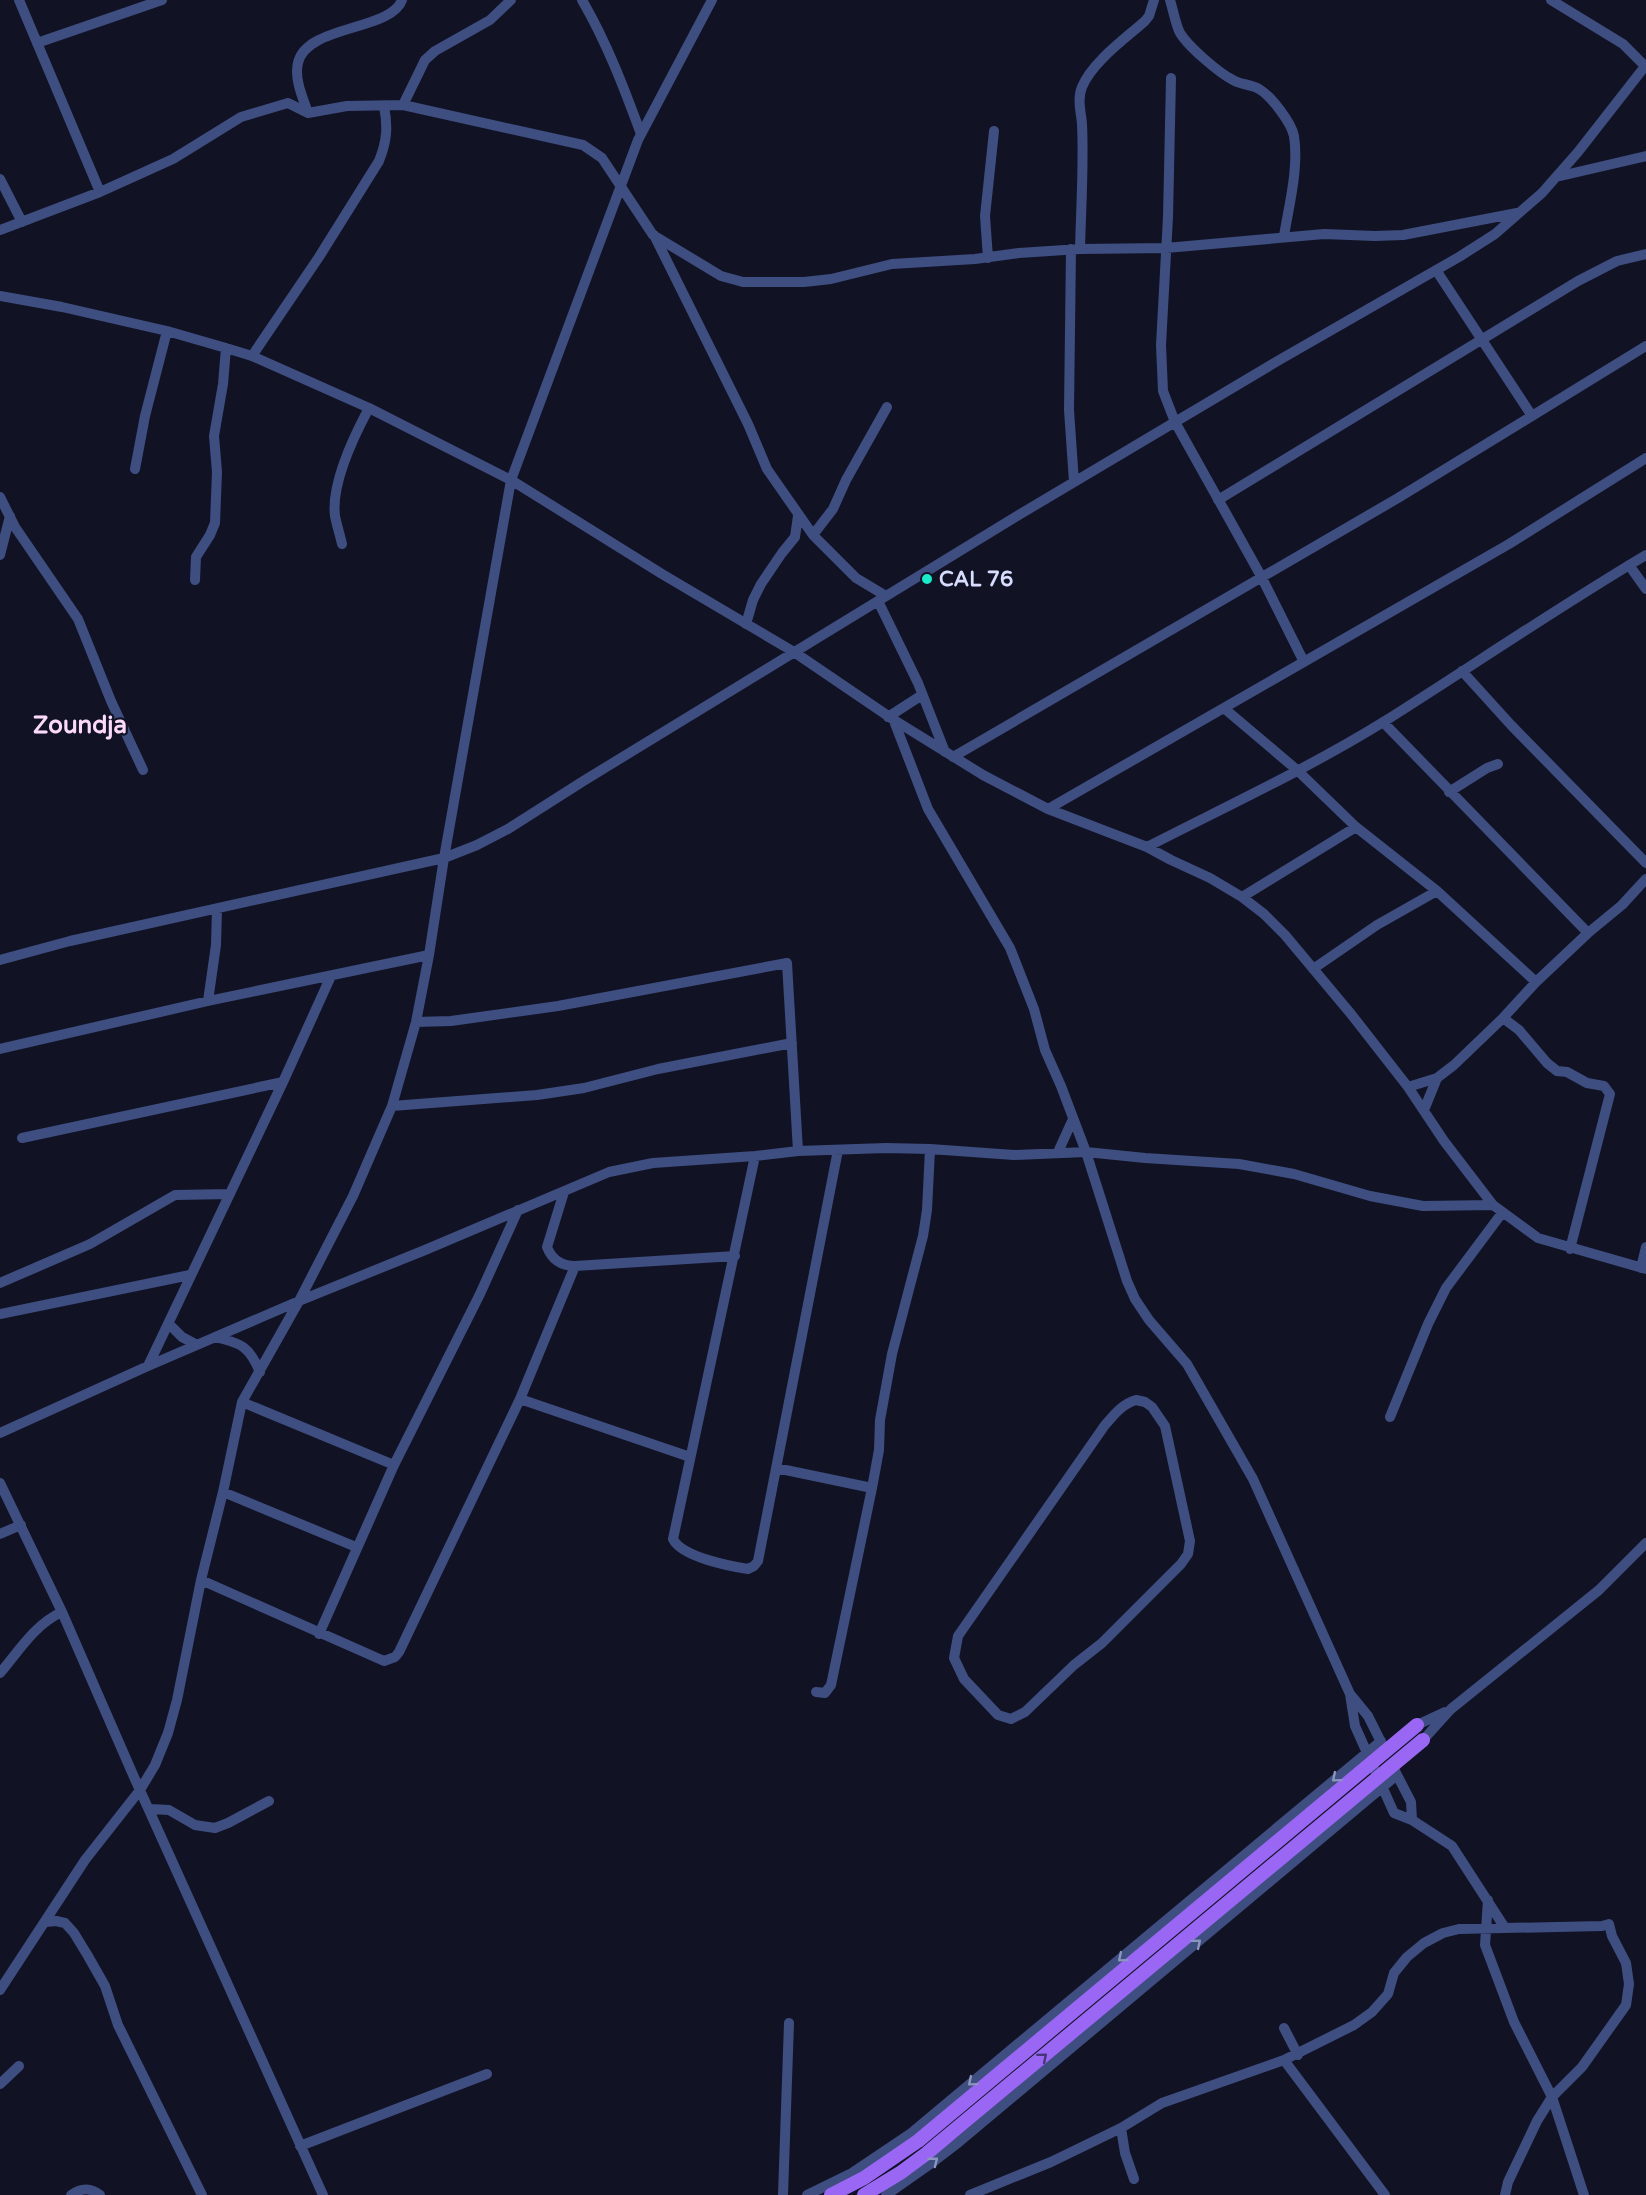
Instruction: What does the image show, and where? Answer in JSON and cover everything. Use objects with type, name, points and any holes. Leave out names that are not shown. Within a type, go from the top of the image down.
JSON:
[{"type":"main road","points":[[831,2195],[864,2178],[918,2141],[1383,1745],[1417,1725]]},
{"type":"main road","points":[[864,2195],[927,2153],[1395,1771],[1423,1740]]},
{"type":"street","points":[[20,0],[100,192]]},
{"type":"street","points":[[122,0],[126,12]]},
{"type":"street","points":[[37,43],[162,0]]},
{"type":"street","points":[[308,114],[297,76],[298,62],[305,50],[334,33],[393,12],[402,0]]},
{"type":"street","points":[[403,105],[424,60],[435,51],[490,20],[511,0]]},
{"type":"street","points":[[582,0],[619,73],[641,134]]},
{"type":"street","points":[[0,1990],[85,1860],[140,1790],[155,1765],[168,1733],[242,1402],[299,1301],[354,1196],[392,1106],[416,1022],[511,480],[641,134],[712,0]]},
{"type":"street","points":[[1074,482],[1069,410],[1076,249],[1082,208],[1082,123],[1079,107],[1081,88],[1097,65],[1145,21],[1154,0]]},
{"type":"street","points":[[1170,0],[1177,25],[1185,39],[1231,79],[1258,88],[1287,120],[1293,135],[1295,151],[1284,236]]},
{"type":"street","points":[[0,960],[70,941],[444,858],[477,845],[508,829],[1074,482],[1495,234],[1556,177],[1645,65],[1623,44],[1551,0]]},
{"type":"street","points":[[1171,78],[1161,345],[1163,391],[1175,422],[1261,576],[1304,662]]},
{"type":"street","points":[[0,231],[100,192],[173,159],[241,117],[288,103],[308,114],[347,106],[403,105],[583,145],[602,158],[653,235],[701,334],[744,415],[767,469],[813,535],[856,578],[882,599],[949,754]]},
{"type":"street","points":[[252,356],[379,161],[388,131],[384,106]]},
{"type":"street","points":[[987,258],[985,216],[994,131]]},
{"type":"street","points":[[1556,177],[1646,156]]},
{"type":"street","points":[[0,179],[22,222]]},
{"type":"street","points":[[653,235],[721,276],[742,282],[804,282],[831,279],[892,264],[987,258],[1019,253],[1076,249],[1166,248],[1324,234],[1403,235],[1521,212]]},
{"type":"street","points":[[1218,500],[1578,281],[1617,261],[1646,254]]},
{"type":"street","points":[[1436,270],[1532,416]]},
{"type":"street","points":[[0,296],[62,307],[167,331],[226,348],[252,356],[369,408],[511,480],[794,652],[891,718],[983,775],[1048,808],[1148,847],[1210,878],[1242,897],[1264,914],[1285,935],[1408,1087],[1444,1141],[1492,1205],[1538,1238],[1570,1249],[1644,1268],[1646,1247]]},
{"type":"street","points":[[135,469],[145,416],[167,331]]},
{"type":"street","points":[[949,754],[1398,498],[1646,346]]},
{"type":"street","points":[[195,580],[196,557],[215,523],[217,472],[214,436],[223,384],[226,348]]},
{"type":"street","points":[[813,535],[833,509],[846,480],[887,407]]},
{"type":"street","points":[[342,544],[335,514],[338,487],[350,443],[369,408]]},
{"type":"street","points":[[1048,808],[1225,709],[1509,544],[1646,458]]},
{"type":"street","points":[[0,497],[24,541],[78,618],[111,700],[143,770]]},
{"type":"street","points":[[0,555],[10,516]]},
{"type":"street","points":[[746,624],[753,600],[761,584],[795,537],[798,516]]},
{"type":"street","points":[[1148,847],[1297,770],[1383,722],[1536,622],[1646,555]]},
{"type":"street","points":[[1629,565],[1646,589]]},
{"type":"street","points":[[1462,671],[1512,726],[1646,863]]},
{"type":"street","points":[[891,718],[922,695]]},
{"type":"street","points":[[1225,709],[1297,770],[1356,826],[1437,891],[1536,982]]},
{"type":"street","points":[[891,718],[928,809],[1010,948],[1034,1009],[1044,1050],[1061,1086],[1086,1152],[1127,1281],[1135,1299],[1149,1320],[1187,1364],[1253,1479],[1350,1694],[1368,1716],[1411,1802],[1412,1820]]},
{"type":"street","points":[[1383,722],[1588,933]]},
{"type":"street","points":[[1449,792],[1487,768],[1498,764]]},
{"type":"street","points":[[1242,897],[1356,826]]},
{"type":"street","points":[[1408,1087],[1437,1078],[1454,1065],[1503,1018],[1536,982],[1588,933],[1622,905],[1646,879]]},
{"type":"street","points":[[1313,969],[1377,925],[1437,891]]},
{"type":"street","points":[[208,1001],[216,945],[217,909]]},
{"type":"street","points":[[0,1049],[208,1001],[429,955]]},
{"type":"street","points":[[416,1022],[451,1021],[558,1006],[787,963],[798,1151]]},
{"type":"street","points":[[148,1366],[331,976]]},
{"type":"street","points":[[1503,1018],[1519,1030],[1547,1063],[1557,1071],[1567,1072],[1587,1083],[1604,1086],[1610,1094],[1570,1249]]},
{"type":"street","points":[[392,1106],[496,1099],[584,1088],[658,1070],[792,1043]]},
{"type":"street","points":[[1424,1110],[1437,1078]]},
{"type":"street","points":[[22,1138],[283,1082]]},
{"type":"street","points":[[1058,1152],[1073,1119]]},
{"type":"street","points":[[0,1433],[299,1301],[609,1172],[653,1163],[798,1151],[930,1149],[1014,1155],[1086,1152],[1239,1164],[1314,1179],[1370,1196],[1423,1206],[1492,1205]]},
{"type":"street","points":[[816,1692],[825,1693],[831,1685],[872,1488],[879,1450],[880,1420],[892,1354],[923,1236],[927,1210],[930,1149]]},
{"type":"street","points":[[756,1156],[673,1539],[675,1543],[705,1559],[748,1569],[758,1561],[838,1150]]},
{"type":"street","points":[[564,1192],[546,1246],[553,1259],[564,1265],[735,1256]]},
{"type":"street","points":[[0,1283],[90,1244],[175,1195],[230,1194]]},
{"type":"street","points":[[319,1634],[394,1465],[480,1294],[518,1210]]},
{"type":"street","points":[[1390,1417],[1428,1324],[1446,1288],[1502,1213]]},
{"type":"street","points":[[201,1580],[384,1661],[395,1657],[520,1399],[576,1266]]},
{"type":"street","points":[[0,1314],[190,1275]]},
{"type":"street","points":[[169,1324],[182,1337],[197,1345]]},
{"type":"street","points":[[215,1337],[243,1346],[250,1352],[260,1371]]},
{"type":"street","points":[[520,1399],[690,1457]]},
{"type":"street","points":[[1136,1400],[1145,1402],[1160,1417],[1168,1433],[1190,1541],[1188,1554],[1181,1564],[1102,1643],[1074,1665],[1046,1694],[1018,1717],[1011,1719],[998,1715],[977,1694],[959,1670],[954,1658],[958,1636],[1105,1425],[1129,1402],[1136,1400]]},
{"type":"street","points":[[242,1402],[394,1465]]},
{"type":"street","points":[[776,1468],[872,1488]]},
{"type":"street","points":[[0,1483],[62,1612],[323,2195]]},
{"type":"street","points":[[223,1492],[357,1547]]},
{"type":"street","points":[[0,1534],[21,1525]]},
{"type":"street","points":[[1423,1740],[1451,1709],[1599,1590],[1646,1544]]},
{"type":"street","points":[[0,1673],[38,1628],[51,1617],[62,1612]]},
{"type":"street","points":[[1350,1694],[1355,1726],[1394,1813],[1412,1820],[1452,1846],[1505,1928]]},
{"type":"street","points":[[1417,1725],[1451,1709]]},
{"type":"street","points":[[807,2195],[852,2173],[910,2134],[1369,1757]]},
{"type":"street","points":[[886,2195],[959,2142],[1381,1782]]},
{"type":"street","points":[[150,1809],[169,1810],[195,1825],[215,1828],[269,1802]]},
{"type":"street","points":[[1488,1899],[1485,1945],[1514,2022],[1552,2097],[1584,2195]]},
{"type":"street","points":[[46,1922],[65,1923],[88,1956],[105,1986],[118,2025],[202,2195]]},
{"type":"street","points":[[970,2195],[1051,2162],[1121,2128],[1162,2103],[1298,2055],[1354,2025],[1372,2012],[1388,1994],[1394,1973],[1407,1957],[1424,1943],[1443,1933],[1459,1929],[1609,1924],[1612,1936],[1626,1963],[1629,1984],[1626,2005],[1582,2067],[1552,2097],[1537,2121],[1508,2182],[1505,2195]]},
{"type":"street","points":[[783,2195],[789,2023]]},
{"type":"street","points":[[1284,2028],[1298,2055]]},
{"type":"street","points":[[1284,2060],[1385,2195]]},
{"type":"street","points":[[0,2084],[19,2067]]},
{"type":"street","points":[[300,2146],[487,2074]]},
{"type":"street","points":[[1121,2128],[1125,2153],[1134,2179]]},
{"type":"street","points":[[70,2195],[82,2189],[93,2190],[100,2195]]},
{"type":"place","name":"CAL 76","points":[[927,579]]},
{"type":"district","name":"Zoundja","points":[[80,725]]}]
